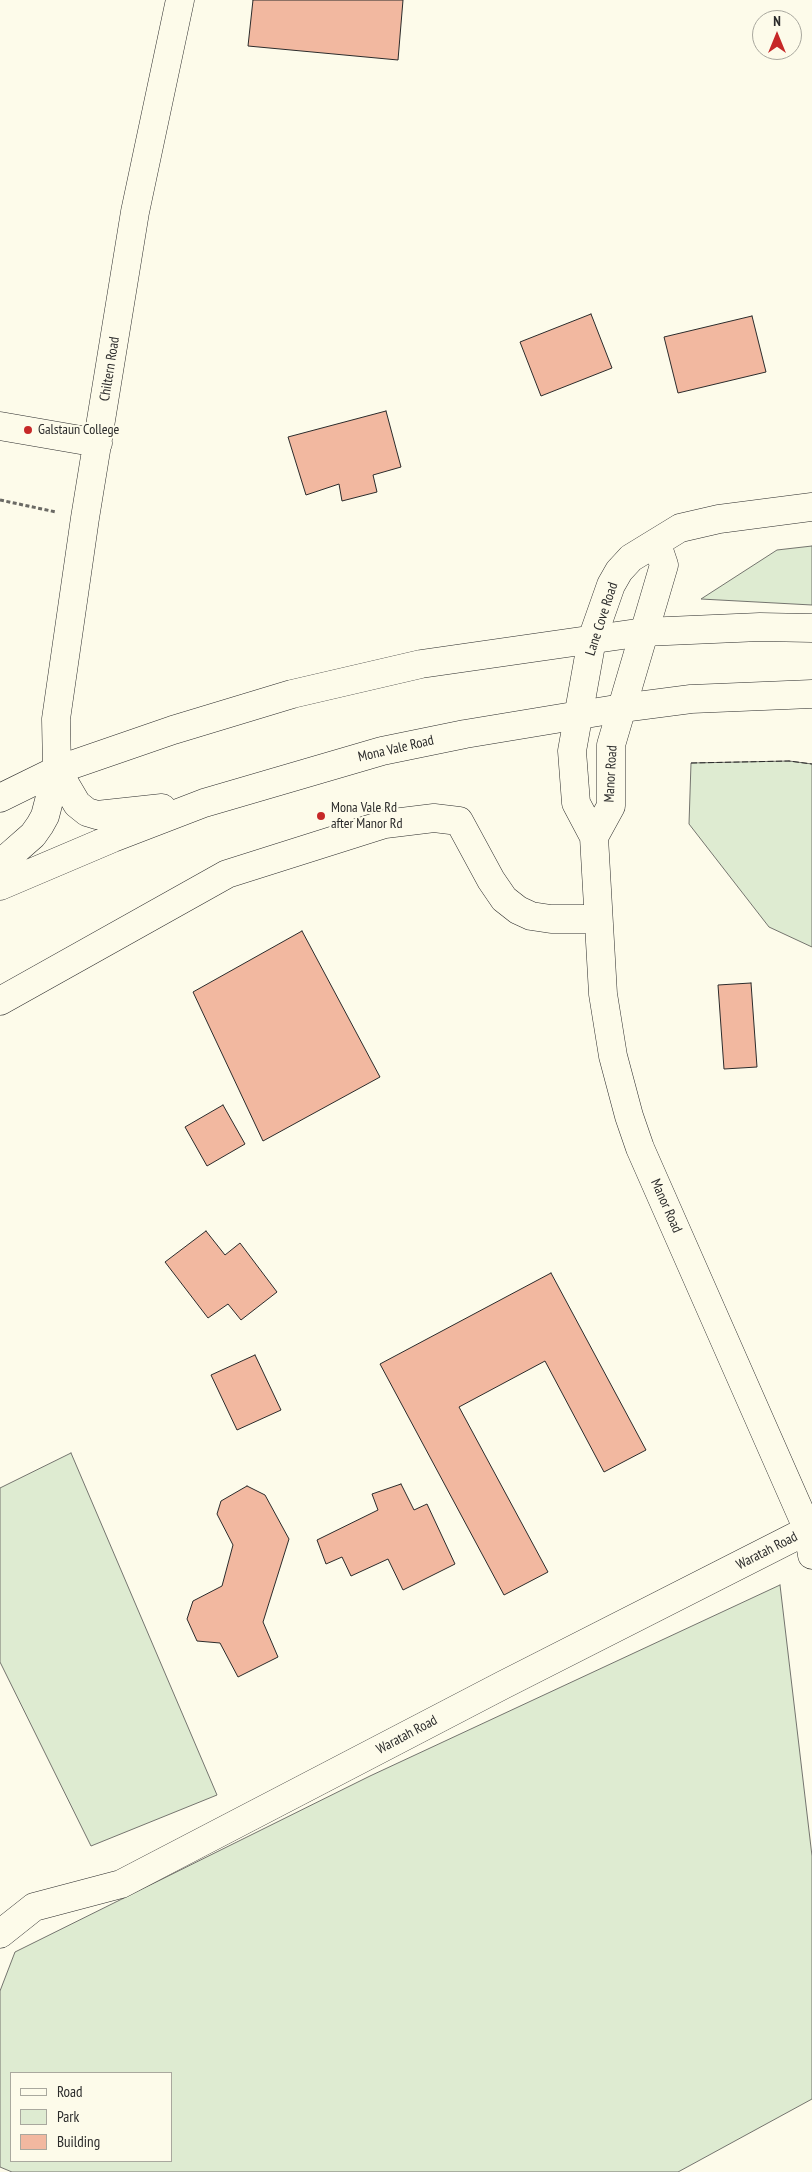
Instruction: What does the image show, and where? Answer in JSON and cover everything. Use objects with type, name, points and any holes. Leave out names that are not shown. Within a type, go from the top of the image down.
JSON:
[{"type":"main road","name":"Chiltern Road","points":[[57,770],[56,719],[85,518],[135,212],[180,0]]},
{"type":"main road","points":[[0,426],[98,443]]},
{"type":"main road","name":"Lane Cove Road","points":[[577,715],[592,639],[605,600],[619,571],[631,558],[658,544],[680,528],[698,523],[812,507]]},
{"type":"main road","points":[[622,708],[664,565],[658,544]]},
{"type":"main road","points":[[0,798],[57,770],[173,730],[292,694],[421,664],[644,632],[760,627],[812,628]]},
{"type":"main road","name":"Mona Vale Road","points":[[0,886],[204,802],[382,751],[465,734],[622,708],[691,699],[812,694]]},
{"type":"main road","name":"Manor Road","points":[[594,837],[612,806],[612,745],[622,708]]},
{"type":"main road","name":"Manor Road","points":[[577,715],[572,751],[576,802],[594,837],[597,919],[608,1032],[620,1084],[640,1148],[811,1538]]},
{"type":"main road","points":[[57,770],[77,804],[86,812],[97,815],[204,802]]},
{"type":"main road","points":[[0,864],[33,835],[40,825],[57,770]]},
{"type":"main road","points":[[0,1001],[227,874],[385,824],[434,818],[459,821],[491,880],[504,899],[518,910],[531,916],[550,919],[597,919]]},
{"type":"main road","name":"Waratah Road","points":[[0,1934],[34,1907],[121,1884],[503,1685],[811,1538]]},
{"type":"path","points":[[0,500],[85,518]]},
{"type":"green space","points":[[812,546],[812,605],[701,599],[777,550]]},
{"type":"green space","points":[[789,761],[812,764],[812,947],[769,927],[689,824],[691,763]]},
{"type":"green space","points":[[71,1453],[217,1795],[91,1846],[0,1662],[0,1488]]},
{"type":"green space","points":[[780,1585],[812,1856],[812,2099],[678,2172],[12,2172],[0,2167],[0,1991],[15,1952],[370,1776]]},
{"type":"building","points":[[253,0],[403,0],[398,60],[248,46]]},
{"type":"building","points":[[591,314],[612,368],[541,396],[520,342]]},
{"type":"building","points":[[752,316],[766,372],[678,393],[664,337]]},
{"type":"building","points":[[386,411],[401,467],[373,475],[377,492],[342,501],[339,484],[306,495],[288,437]]},
{"type":"building","points":[[302,931],[380,1077],[263,1141],[193,992]]},
{"type":"building","points":[[751,983],[757,1067],[724,1069],[718,985]]},
{"type":"building","points":[[223,1105],[245,1144],[207,1166],[185,1127]]},
{"type":"building","points":[[206,1231],[225,1255],[240,1243],[277,1292],[241,1320],[228,1304],[208,1318],[165,1262]]},
{"type":"building","points":[[551,1273],[646,1450],[604,1472],[545,1361],[459,1407],[548,1572],[504,1595],[380,1364]]},
{"type":"building","points":[[255,1355],[281,1410],[237,1430],[211,1375]]},
{"type":"building","points":[[401,1484],[414,1510],[427,1504],[455,1564],[403,1590],[388,1559],[351,1576],[342,1557],[326,1564],[317,1540],[378,1510],[372,1494]]},
{"type":"building","points":[[247,1486],[265,1495],[289,1539],[263,1622],[278,1657],[238,1677],[220,1643],[197,1641],[187,1619],[193,1601],[222,1586],[233,1545],[217,1514],[221,1501]]},
{"type":"fence","points":[[691,763],[789,761],[812,764]]},
{"type":"place","name":"Galstaun College","points":[[28,430]]},
{"type":"place","name":"Mona Vale Rd after Manor Rd","points":[[321,816]]}]
